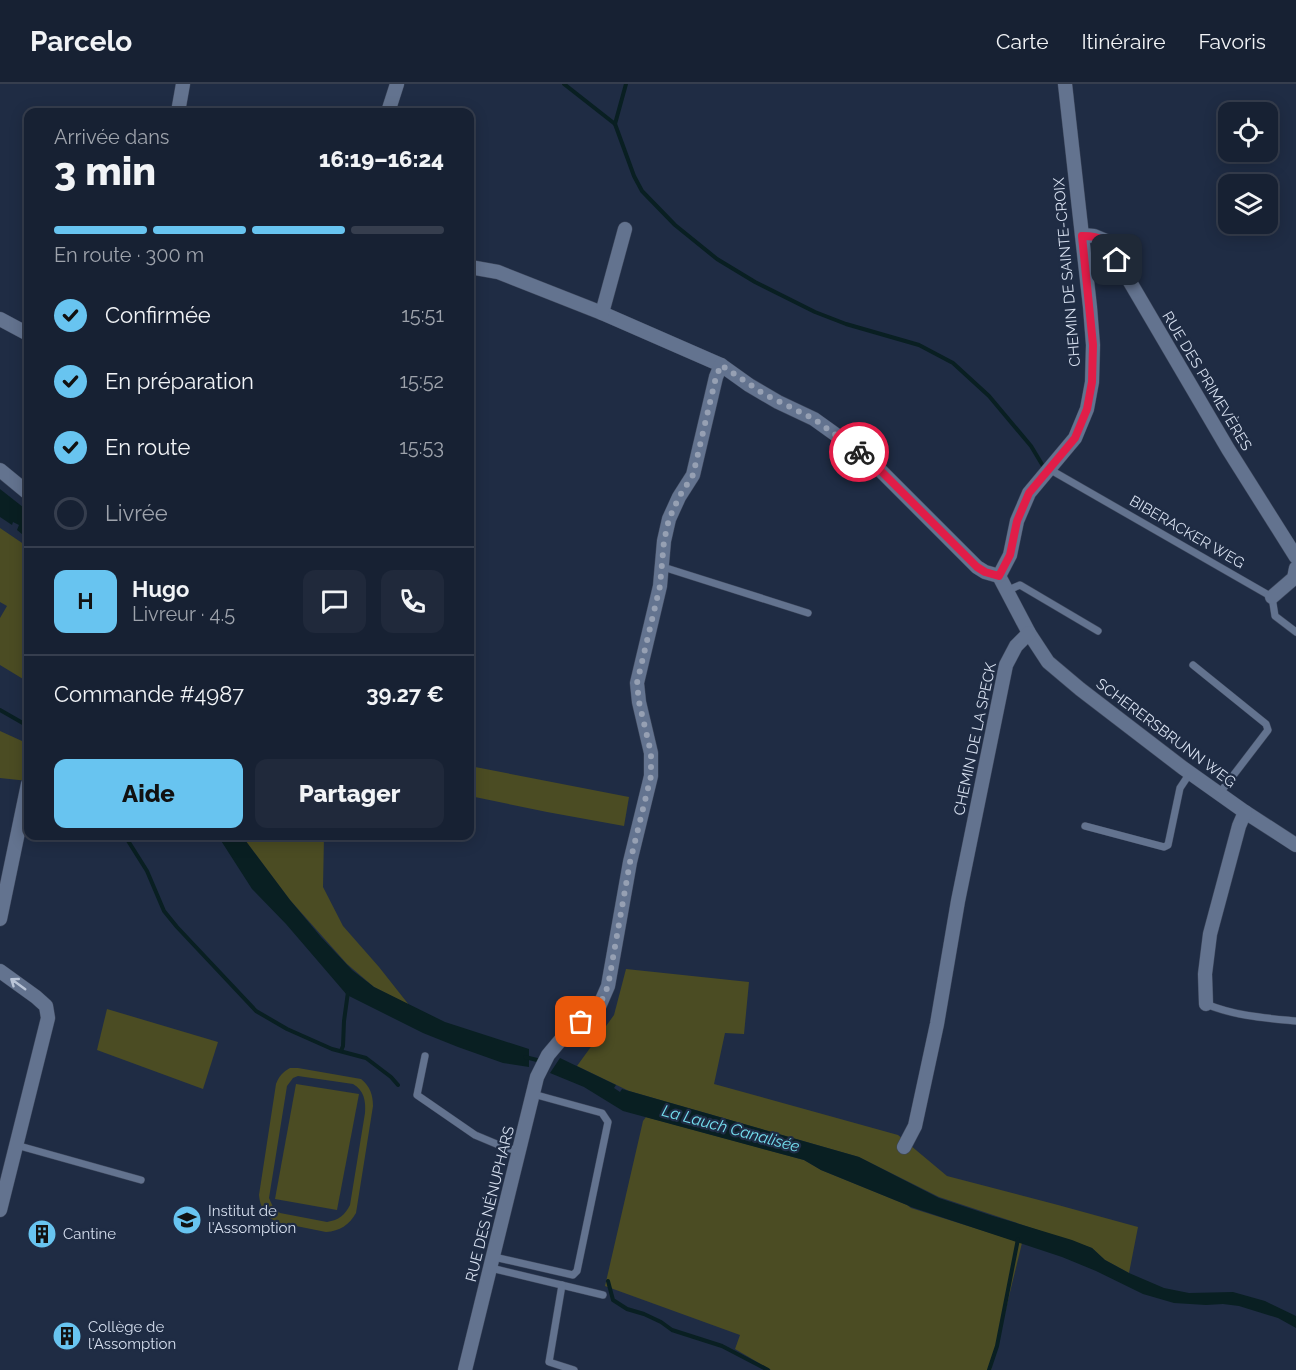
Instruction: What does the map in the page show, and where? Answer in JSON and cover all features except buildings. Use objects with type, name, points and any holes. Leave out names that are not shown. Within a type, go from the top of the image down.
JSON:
[{"type":"street","points":[[179,108],[183,84]]},
{"type":"street","points":[[389,108],[397,84]]},
{"type":"street","name":"CHEMIN DE SAINTE-CROIX","points":[[999,576],[1010,555],[1017,521],[1029,493],[1075,438],[1087,409],[1092,382],[1093,345],[1065,84]]},
{"type":"street","points":[[603,313],[625,229]]},
{"type":"street","name":"RUE DES PRIMEVÈRES","points":[[1082,236],[1094,236],[1106,241],[1228,449],[1296,556]]},
{"type":"street","points":[[474,268],[507,275],[603,313],[721,365],[749,385],[814,419],[867,457],[977,567],[999,576],[1029,633]]},
{"type":"street","points":[[0,319],[24,332]]},
{"type":"street","name":"RUE DES NÉNUPHARS","points":[[465,1370],[537,1077],[551,1052],[564,1036],[598,1009],[608,986],[630,862],[651,776],[651,753],[637,683],[660,586],[664,541],[669,519],[693,475],[716,377],[721,365]]},
{"type":"street","points":[[0,470],[24,486]]},
{"type":"street","points":[[1272,597],[1295,575]]},
{"type":"street","name":"SCHERERSBRUNN WEG","points":[[1029,633],[1048,662],[1080,689],[1245,813],[1296,845]]},
{"type":"street","name":"CHEMIN DE LA SPECK","points":[[904,1147],[915,1126],[937,1024],[958,901],[1006,665],[1016,646],[1029,633]]},
{"type":"street","points":[[0,919],[24,803]]},
{"type":"street","points":[[1206,1004],[1204,974],[1210,934],[1239,826],[1245,813]]},
{"type":"street","points":[[0,971],[46,1006],[48,1018],[0,1210]]},
{"type":"lane","name":"BIBERACKER WEG","points":[[1048,469],[1272,597]]},
{"type":"lane","points":[[663,567],[808,613]]},
{"type":"lane","points":[[1006,591],[1020,585],[1098,631]]},
{"type":"lane","points":[[1272,597],[1275,616],[1296,632]]},
{"type":"lane","points":[[1193,665],[1266,724],[1268,730],[1219,794]]},
{"type":"lane","points":[[1085,826],[1164,847],[1168,845],[1180,788],[1190,773]]},
{"type":"lane","points":[[1206,1004],[1250,1017],[1296,1021]]},
{"type":"lane","points":[[425,1056],[417,1095],[475,1135],[519,1151]]},
{"type":"lane","points":[[493,1262],[573,1275],[577,1271],[608,1122],[602,1113],[533,1094]]},
{"type":"lane","points":[[16,1145],[141,1180]]},
{"type":"lane","points":[[493,1262],[562,1285],[603,1295]]},
{"type":"lane","points":[[562,1285],[549,1362],[574,1370]]},
{"type":"shaded area","points":[[0,528],[24,544],[24,680],[0,665],[0,618],[7,606],[0,602]]},
{"type":"shaded area","points":[[0,731],[24,741],[24,781],[0,778]]},
{"type":"shaded area","points":[[474,767],[629,797],[624,826],[474,797]]},
{"type":"shaded area","points":[[245,840],[324,840],[323,887],[343,926],[409,1005],[374,987],[347,964],[290,900]]},
{"type":"shaded area","points":[[626,969],[749,982],[744,1034],[725,1033],[714,1084],[898,1135],[947,1176],[1138,1227],[1129,1273],[1105,1260],[1092,1248],[939,1197],[859,1157],[629,1091],[577,1066],[614,1015]]},
{"type":"shaded area","points":[[107,1009],[218,1042],[203,1089],[97,1050]]},
{"type":"shaded area","points":[[290,1068],[361,1079],[372,1094],[373,1106],[356,1213],[340,1229],[326,1232],[276,1222],[266,1214],[261,1203],[259,1195],[276,1084],[280,1076]],"holes":[[[298,1076],[357,1086],[365,1100],[365,1113],[348,1209],[338,1218],[327,1222],[280,1213],[273,1207],[269,1198],[287,1086],[293,1078]]]},
{"type":"shaded area","points":[[296,1084],[359,1094],[337,1210],[275,1199]]},
{"type":"shaded area","points":[[646,1117],[804,1160],[821,1170],[911,1208],[1022,1243],[991,1370],[771,1370],[735,1349],[740,1335],[605,1286],[643,1121]]},
{"type":"water","points":[[0,489],[24,508],[24,536],[17,530],[19,525],[13,522],[12,525],[0,517]]},
{"type":"water","points":[[221,840],[245,840],[321,937],[352,970],[374,987],[445,1022],[529,1049],[529,1067],[503,1063],[458,1047],[423,1033],[347,995],[286,924],[252,889]]},
{"type":"water","points":[[560,1058],[616,1085],[614,1088],[620,1092],[622,1089],[859,1157],[939,1198],[1092,1248],[1105,1260],[1164,1288],[1189,1293],[1233,1292],[1265,1301],[1296,1316],[1296,1328],[1278,1318],[1239,1306],[1174,1303],[1143,1294],[1062,1257],[911,1207],[821,1170],[804,1160],[623,1111],[584,1087],[550,1073]]},
{"type":"waterway","points":[[564,84],[615,124],[634,176],[642,191],[675,225],[717,259],[755,282],[815,312],[846,324],[919,345],[953,363],[989,396],[1031,446],[1043,466]]},
{"type":"waterway","points":[[615,124],[626,84]]},
{"type":"waterway","points":[[0,710],[24,724]]},
{"type":"waterway","points":[[128,840],[147,871],[164,911],[256,1011],[287,1029],[332,1049],[366,1058],[398,1085]]},
{"type":"waterway","points":[[341,1051],[348,992]]},
{"type":"waterway","name":"La Lauch Canalisée","points":[[525,1057],[541,1061]]},
{"type":"waterway","points":[[989,1370],[997,1346],[1018,1239]]},
{"type":"waterway","points":[[608,1281],[613,1300],[627,1309],[644,1314],[672,1330],[722,1346],[768,1370]]},
{"type":"way so far","points":[[581,1022],[598,1009],[608,986],[630,862],[651,776],[651,753],[637,683],[660,586],[664,541],[669,519],[693,475],[716,377],[721,365],[764,394],[814,419],[859,452]]},
{"type":"place","name":"Institut de l'Assomption","points":[[187,1220]]},
{"type":"place","name":"Cantine","points":[[42,1234]]},
{"type":"place","name":"Collège de l'Assomption","points":[[67,1336]]},
{"type":"route","points":[[859,452],[867,457],[977,567],[999,576],[1010,555],[1017,521],[1029,493],[1075,438],[1087,409],[1092,382],[1093,345],[1082,236],[1094,236],[1106,241],[1117,260]]}]
